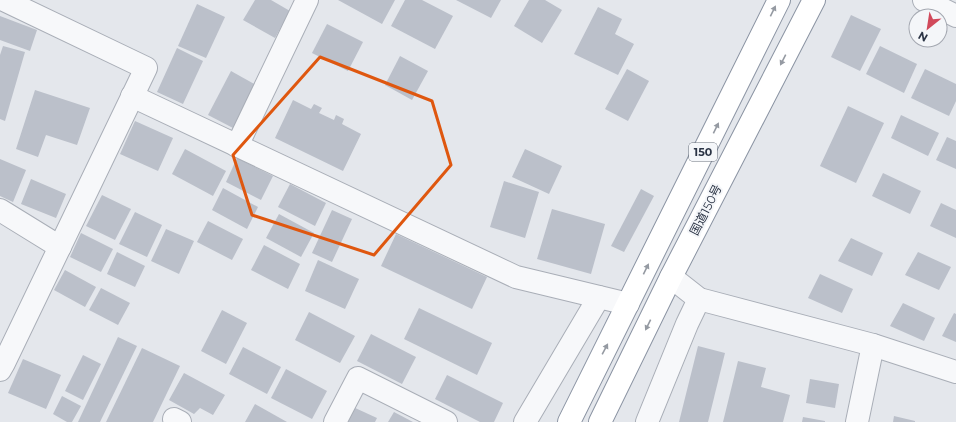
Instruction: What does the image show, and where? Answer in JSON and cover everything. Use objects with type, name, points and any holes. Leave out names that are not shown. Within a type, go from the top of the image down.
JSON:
[{"type":"highway","name":"150","points":[[569,422],[778,0]]},
{"type":"highway","name":"国道150号","points":[[600,422],[671,277],[814,0]]},
{"type":"highway","name":"150","points":[[611,422],[627,366]]},
{"type":"highway","name":"150","points":[[560,422],[594,369]]},
{"type":"street","points":[[0,370],[146,68],[4,0]]},
{"type":"street","points":[[237,146],[307,0]]},
{"type":"street","points":[[924,0],[956,16]]},
{"type":"street","points":[[132,96],[516,277],[628,304]]},
{"type":"street","points":[[0,210],[60,247]]},
{"type":"street","points":[[671,277],[699,299],[872,345],[956,372]]},
{"type":"street","points":[[525,422],[599,297]]},
{"type":"street","points":[[647,422],[687,324],[699,299]]},
{"type":"street","points":[[857,422],[872,345]]},
{"type":"street","points":[[335,422],[358,378],[446,422]]},
{"type":"highlighted area","points":[[320,57],[432,101],[451,165],[374,255],[252,215],[233,155]]},
{"type":"building","points":[[255,0],[271,0],[290,11],[275,38],[243,20]]},
{"type":"building","points":[[338,0],[395,0],[382,24]]},
{"type":"building","points":[[405,0],[422,0],[453,16],[435,49],[391,26]]},
{"type":"building","points":[[456,0],[501,0],[491,18]]},
{"type":"building","points":[[529,0],[545,0],[562,10],[542,43],[514,26]]},
{"type":"building","points":[[197,4],[225,17],[206,58],[178,46]]},
{"type":"building","points":[[598,7],[622,19],[615,34],[634,44],[618,75],[574,54]]},
{"type":"building","points":[[851,15],[881,29],[860,71],[831,57]]},
{"type":"building","points":[[0,16],[37,30],[30,51],[0,40]]},
{"type":"building","points":[[327,24],[363,42],[348,71],[312,53]]},
{"type":"building","points":[[3,46],[25,52],[5,121],[0,119],[0,55]]},
{"type":"building","points":[[880,46],[917,64],[904,93],[866,74]]},
{"type":"building","points":[[177,48],[203,61],[183,104],[157,92]]},
{"type":"building","points":[[400,56],[428,71],[412,100],[385,85]]},
{"type":"building","points":[[627,69],[649,81],[628,121],[605,109]]},
{"type":"building","points":[[925,69],[956,84],[956,101],[949,116],[911,98]]},
{"type":"building","points":[[231,71],[256,85],[233,128],[208,115]]},
{"type":"building","points":[[35,90],[90,108],[77,145],[46,135],[38,157],[16,149]]},
{"type":"building","points":[[293,100],[311,109],[314,104],[322,108],[319,113],[334,120],[336,115],[344,119],[342,124],[361,134],[343,171],[275,138]]},
{"type":"building","points":[[848,106],[884,123],[856,183],[820,166]]},
{"type":"building","points":[[901,115],[939,133],[928,156],[891,138]]},
{"type":"building","points":[[135,121],[173,138],[158,171],[120,154]]},
{"type":"building","points":[[947,137],[956,141],[956,169],[936,160]]},
{"type":"building","points":[[185,149],[226,171],[213,196],[172,174]]},
{"type":"building","points":[[525,149],[562,166],[549,194],[512,177]]},
{"type":"building","points":[[237,158],[273,176],[261,200],[226,182]]},
{"type":"building","points":[[0,159],[26,170],[13,202],[0,196]]},
{"type":"building","points":[[883,173],[921,191],[910,214],[872,196]]},
{"type":"building","points":[[31,179],[66,194],[56,218],[21,204]]},
{"type":"building","points":[[504,181],[539,192],[525,238],[490,227]]},
{"type":"building","points":[[290,184],[326,203],[315,226],[278,207]]},
{"type":"building","points":[[223,188],[258,207],[247,229],[212,210]]},
{"type":"building","points":[[641,189],[654,196],[624,252],[611,246]]},
{"type":"building","points":[[102,195],[131,209],[115,240],[86,226]]},
{"type":"building","points":[[941,203],[956,210],[956,238],[930,226]]},
{"type":"building","points":[[552,209],[605,224],[591,274],[537,259]]},
{"type":"building","points":[[332,210],[352,219],[332,262],[312,253]]},
{"type":"building","points":[[135,212],[162,225],[147,257],[119,244]]},
{"type":"building","points":[[279,214],[314,233],[301,257],[266,238]]},
{"type":"building","points":[[208,221],[243,239],[232,260],[197,242]]},
{"type":"building","points":[[166,229],[194,241],[179,274],[151,261]]},
{"type":"building","points":[[81,233],[113,249],[101,272],[70,257]]},
{"type":"building","points":[[396,234],[487,277],[472,309],[381,266]]},
{"type":"building","points":[[851,238],[883,253],[872,276],[838,261]]},
{"type":"building","points":[[264,245],[300,264],[288,289],[251,270]]},
{"type":"building","points":[[117,252],[145,266],[135,287],[107,274]]},
{"type":"building","points":[[918,252],[951,267],[939,290],[905,275]]},
{"type":"building","points":[[318,260],[359,279],[345,309],[305,291]]},
{"type":"building","points":[[65,270],[96,287],[85,307],[54,290]]},
{"type":"building","points":[[820,274],[853,289],[842,313],[808,298]]},
{"type":"building","points":[[101,288],[130,303],[118,325],[89,310]]},
{"type":"building","points":[[903,303],[935,318],[924,341],[890,326]]},
{"type":"building","points":[[419,308],[492,343],[477,375],[404,339]]},
{"type":"building","points":[[222,310],[247,323],[226,364],[201,351]]},
{"type":"building","points":[[309,312],[355,336],[340,363],[295,340]]},
{"type":"building","points":[[954,313],[956,314],[956,342],[942,336]]},
{"type":"building","points":[[371,334],[416,357],[402,384],[357,361]]},
{"type":"building","points":[[118,337],[137,346],[100,422],[78,422]]},
{"type":"building","points":[[698,346],[725,353],[708,422],[679,422]]},
{"type":"building","points":[[243,347],[281,367],[267,394],[229,374]]},
{"type":"building","points":[[142,348],[180,366],[153,422],[106,422]]},
{"type":"building","points":[[83,355],[101,364],[83,400],[65,391]]},
{"type":"building","points":[[23,359],[61,375],[46,409],[8,393]]},
{"type":"building","points":[[738,361],[766,368],[761,387],[790,395],[783,422],[723,422]]},
{"type":"building","points":[[286,369],[327,391],[312,419],[271,398]]},
{"type":"building","points":[[184,373],[225,395],[213,415],[200,408],[194,414],[169,400]]},
{"type":"building","points":[[447,375],[503,403],[494,422],[480,422],[435,399]]},
{"type":"building","points":[[810,379],[839,384],[835,408],[806,403]]},
{"type":"building","points":[[62,396],[81,406],[72,422],[67,422],[53,414]]},
{"type":"building","points":[[255,404],[287,422],[245,422]]},
{"type":"building","points":[[353,407],[377,418],[375,422],[346,422]]},
{"type":"building","points":[[394,412],[413,422],[388,422]]},
{"type":"building","points":[[894,416],[915,421],[915,422],[893,422]]},
{"type":"building","points":[[803,417],[825,421],[825,422],[802,422]]}]
